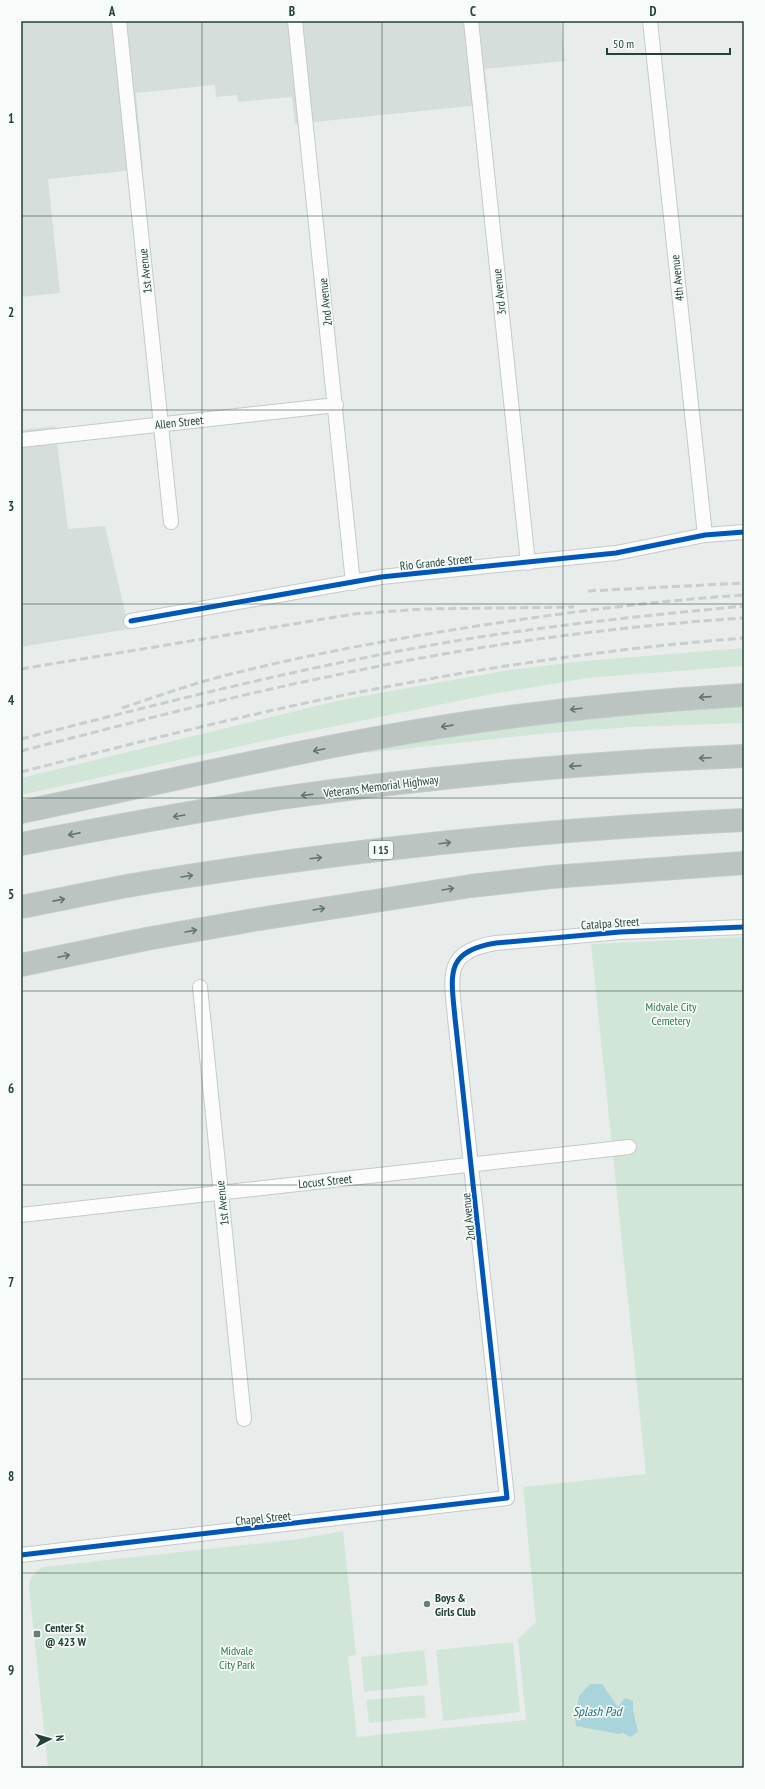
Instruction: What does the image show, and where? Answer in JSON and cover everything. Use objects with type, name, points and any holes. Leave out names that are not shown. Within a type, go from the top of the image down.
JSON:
[{"type":"highway","points":[[21,812],[322,749],[439,728],[598,706],[744,695]]},
{"type":"highway","name":"Veterans Memorial Highway","points":[[21,844],[287,798],[409,782],[544,768],[744,756]]},
{"type":"highway","name":"I 15","points":[[21,907],[149,882],[287,861],[485,838],[641,825],[744,820]]},
{"type":"highway","points":[[23,965],[146,939],[246,921],[471,886],[551,877],[744,863]]},
{"type":"street","name":"1st Avenue","points":[[119,21],[171,522]]},
{"type":"street","name":"2nd Avenue","points":[[295,21],[354,582]]},
{"type":"street","name":"3rd Avenue","points":[[471,21],[528,563]]},
{"type":"street","name":"4th Avenue","points":[[650,21],[705,535]]},
{"type":"street","name":"Allen Street","points":[[21,440],[336,405]]},
{"type":"street","name":"Rio Grande Street","points":[[131,621],[381,577],[616,553],[705,535],[744,532]]},
{"type":"street","name":"Catalpa Street","points":[[478,946],[552,937],[620,932],[744,927]]},
{"type":"street","name":"2nd Avenue","points":[[478,946],[466,952],[456,962],[452,981],[507,1498]]},
{"type":"street","name":"1st Avenue","points":[[200,987],[244,1419]]},
{"type":"street","name":"Locust Street","points":[[21,1215],[629,1147]]},
{"type":"street","name":"Chapel Street","points":[[21,1555],[507,1498]]},
{"type":"shaded area","points":[[21,21],[565,21],[561,22],[565,61],[485,69],[489,104],[295,124],[292,97],[238,102],[237,95],[216,97],[215,85],[136,93],[143,169],[48,179],[60,293],[21,297]]},
{"type":"shaded area","points":[[55,426],[68,529],[105,526],[129,629],[21,647],[21,430]]},
{"type":"green space","points":[[744,648],[744,666],[587,678],[493,694],[291,735],[21,795],[21,778],[341,700],[509,670],[585,661]]},
{"type":"green space","points":[[744,704],[744,723],[631,727],[549,733],[366,753],[365,749],[498,728],[589,717]]},
{"type":"green space","name":"Midvale City Park","points":[[744,937],[744,1768],[48,1768],[29,1587],[31,1578],[37,1571],[43,1567],[299,1539],[343,1531],[356,1655],[348,1656],[357,1737],[526,1720],[518,1639],[536,1622],[523,1487],[646,1474],[591,944]]},
{"type":"green space","points":[[513,1642],[520,1712],[443,1721],[436,1650]]},
{"type":"green space","points":[[424,1650],[428,1685],[364,1692],[361,1657]]},
{"type":"green space","points":[[424,1695],[426,1717],[369,1723],[366,1700]]},
{"type":"water","name":"Splash Pad","points":[[590,1684],[602,1684],[618,1707],[625,1698],[633,1701],[633,1710],[638,1732],[630,1737],[623,1733],[619,1734],[576,1726],[575,1717],[579,1696]]},
{"type":"railway","points":[[588,591],[744,583]]},
{"type":"railway","points":[[122,708],[217,678],[300,658],[370,644],[475,626],[568,613],[744,595]]},
{"type":"railway","points":[[21,739],[166,702],[361,658],[535,629],[744,606]]},
{"type":"railway","points":[[21,669],[354,614],[424,609],[574,607]]},
{"type":"railway","points":[[21,751],[288,685],[430,656],[587,633],[744,618]]},
{"type":"railway","points":[[21,772],[170,734],[373,689],[531,662],[637,648],[744,638]]},
{"type":"cycle path","points":[[131,621],[381,577],[616,553],[705,535],[744,532]]},
{"type":"cycle path","points":[[21,1555],[507,1498],[453,1003],[452,989],[454,967],[459,959],[467,952],[479,947],[496,943],[620,932],[744,927]]},
{"type":"place","name":"Boys & Girls Club","points":[[427,1604]]},
{"type":"place","name":"Center St @ 423 W","points":[[37,1634]]},
{"type":"park label","name":"Midvale City Cemetery","points":[[671,1013]]}]
